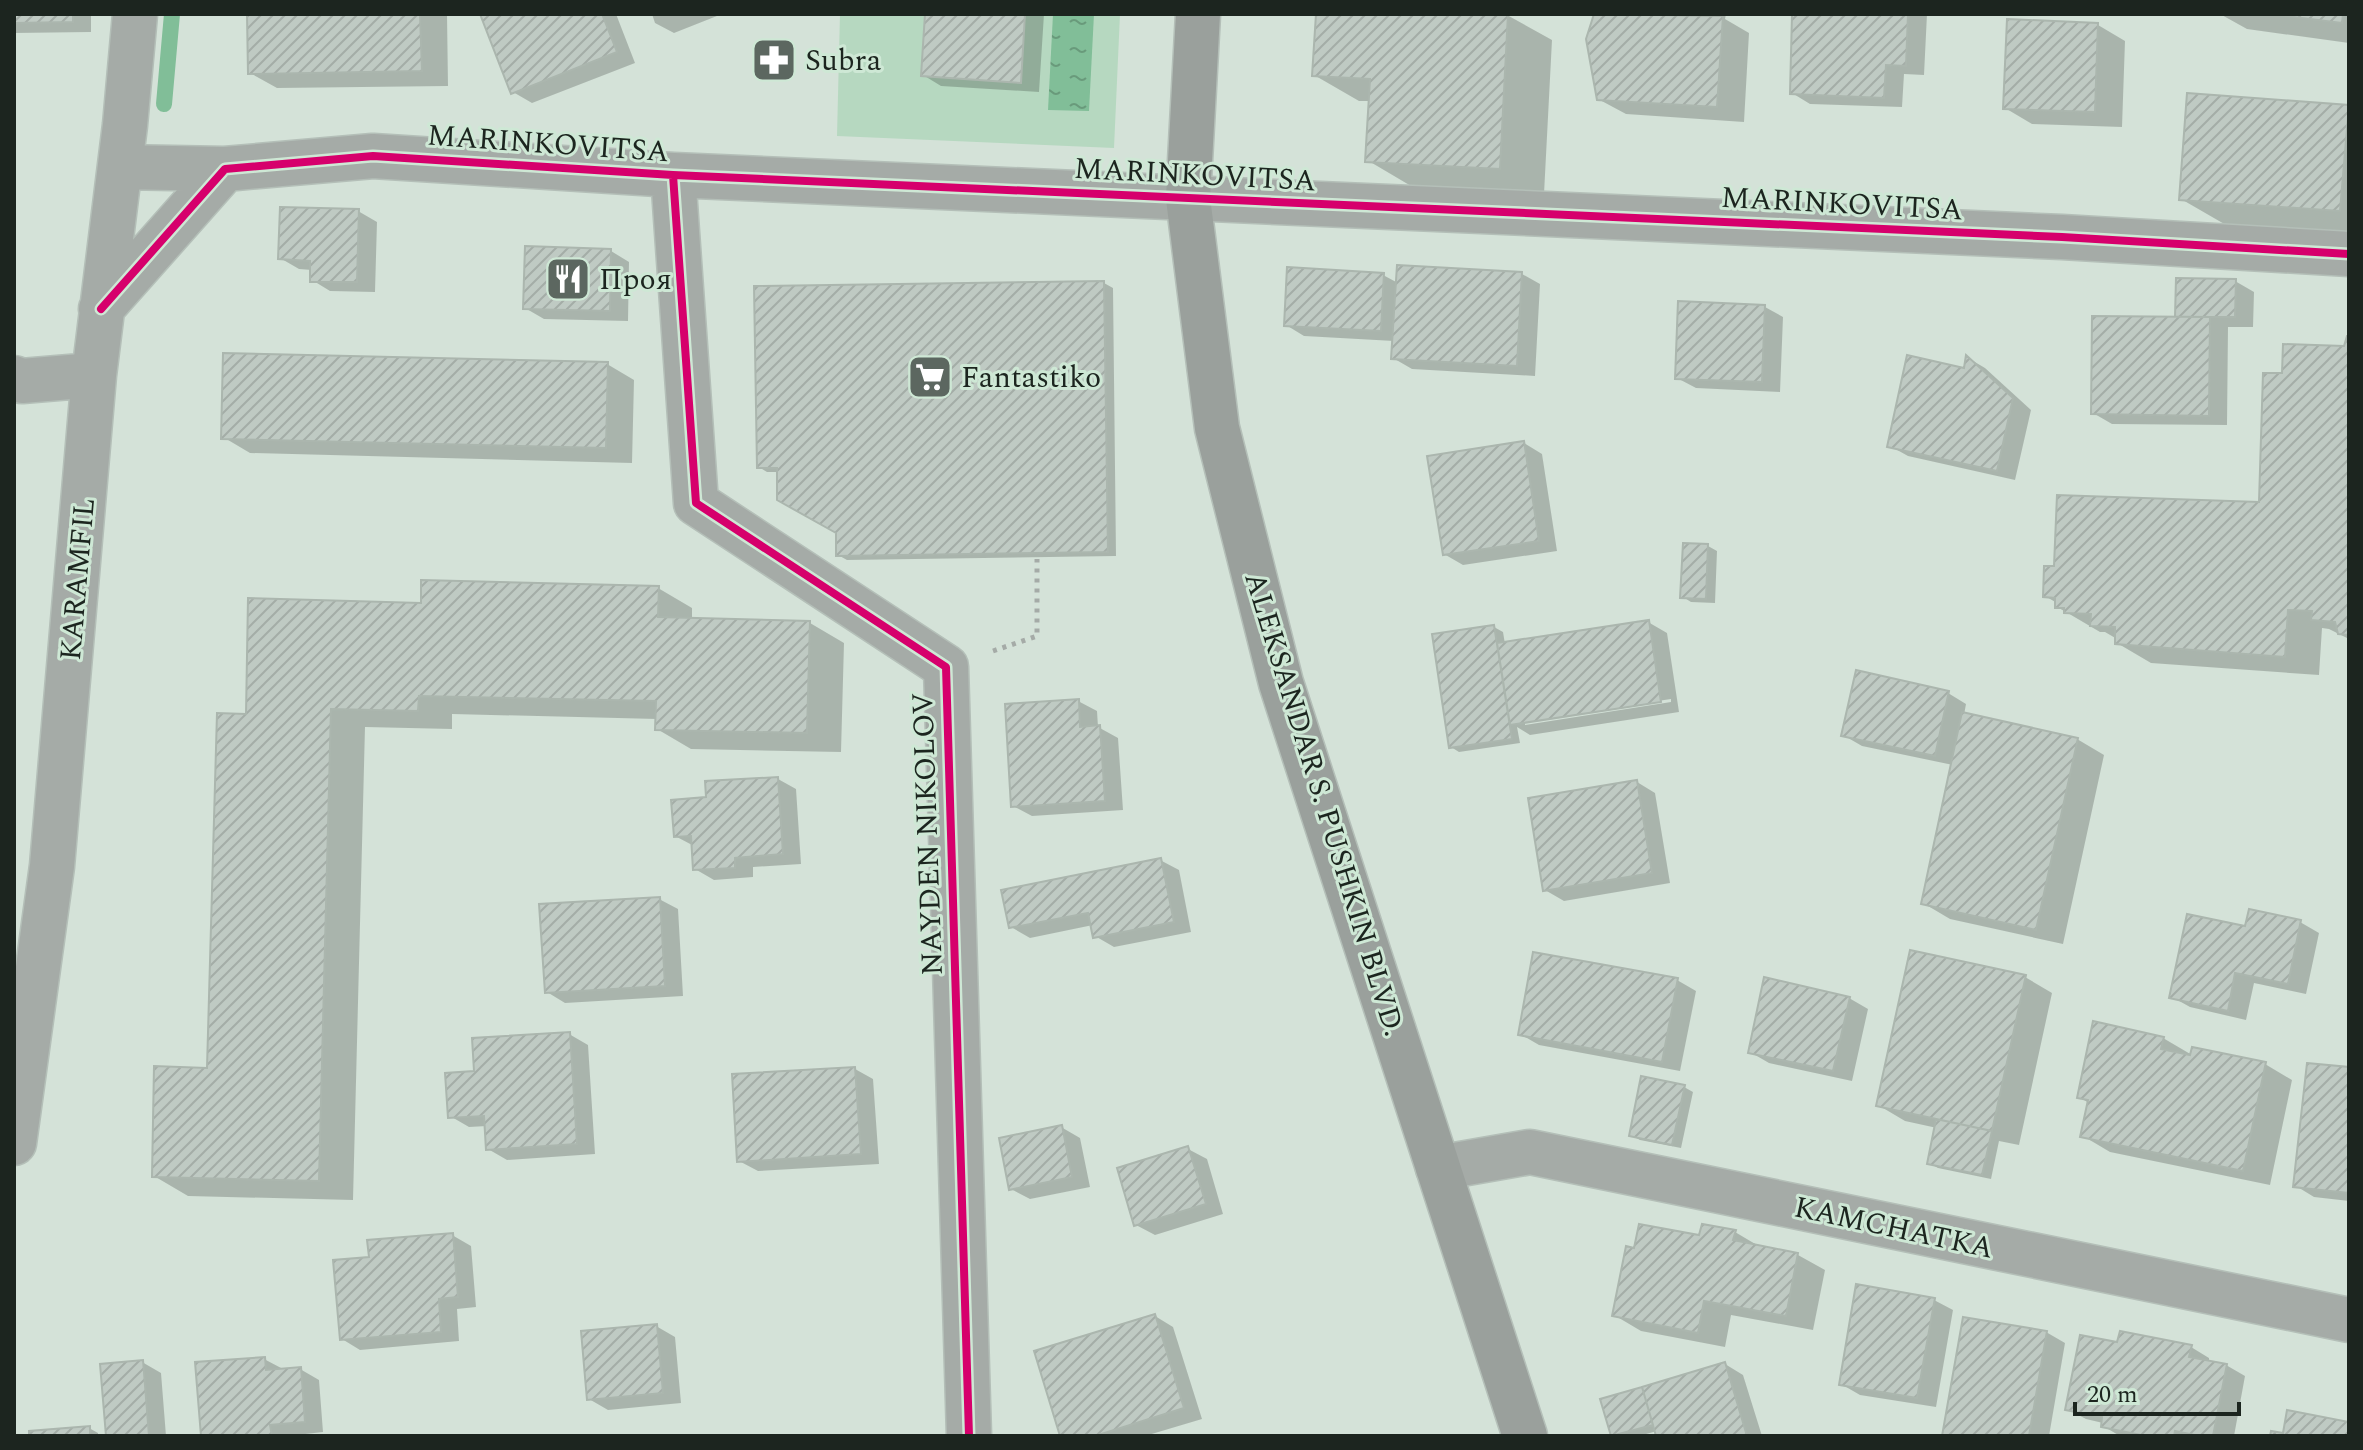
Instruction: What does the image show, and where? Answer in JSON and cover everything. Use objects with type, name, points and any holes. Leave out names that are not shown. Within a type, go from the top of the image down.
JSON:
[{"type":"main road","name":"ALEKSANDAR S. PUSHKIN BLVD.","points":[[1198,14],[1188,198],[1217,428],[1281,683],[1525,1436]]},
{"type":"street","name":"KARAMFIL","points":[[14,1143],[52,866],[94,375],[135,14]]},
{"type":"street","name":"MARINKOVITSA","points":[[120,167],[225,169],[373,156],[673,175],[2046,236],[2349,254]]},
{"type":"street","points":[[101,309],[225,169]]},
{"type":"street","name":"NAYDEN NIKOLOV","points":[[673,175],[696,503],[946,667],[969,1436]]},
{"type":"street","points":[[14,378],[22,381],[94,375]]},
{"type":"street","name":"KAMCHATKA","points":[[1438,1168],[1530,1152],[2349,1320]]},
{"type":"path","points":[[946,667],[1037,636],[1037,559]]},
{"type":"shaded area","points":[[840,14],[1120,14],[1114,148],[837,136]]},
{"type":"water","points":[[1053,14],[1094,14],[1089,111],[1048,110]]},
{"type":"building","points":[[14,14],[73,14],[73,22],[14,23]]},
{"type":"building","points":[[247,14],[420,14],[422,71],[248,74]]},
{"type":"building","points":[[480,14],[602,14],[617,52],[511,94]]},
{"type":"building","points":[[925,14],[1025,14],[1021,83],[921,76]]},
{"type":"building","points":[[1316,14],[1508,14],[1500,169],[1365,162],[1370,79],[1312,76]]},
{"type":"building","points":[[1594,14],[1723,16],[1717,107],[1597,100],[1586,39]]},
{"type":"building","points":[[1792,14],[1908,14],[1906,66],[1886,65],[1884,98],[1790,94]]},
{"type":"building","points":[[2271,14],[2343,14],[2342,23]]},
{"type":"building","points":[[2007,19],[2098,23],[2095,112],[2003,109]]},
{"type":"building","points":[[2187,93],[2349,105],[2340,211],[2179,200]]},
{"type":"building","points":[[280,207],[359,209],[357,282],[310,282],[310,261],[278,259]]},
{"type":"building","points":[[525,246],[611,249],[610,311],[523,309]]},
{"type":"building","points":[[1397,265],[1522,272],[1517,366],[1391,359]]},
{"type":"building","points":[[1287,267],[1384,273],[1381,331],[1284,326]]},
{"type":"building","points":[[2176,278],[2236,279],[2235,317],[2175,317]]},
{"type":"building","name":"Fantastiko","points":[[1104,281],[1108,552],[836,556],[836,533],[777,500],[777,468],[757,468],[754,286]]},
{"type":"building","points":[[1678,301],[1765,305],[1762,382],[1675,379]]},
{"type":"building","points":[[2092,316],[2210,317],[2209,416],[2091,414]]},
{"type":"building","points":[[2347,336],[2349,635],[2338,634],[2335,622],[2311,620],[2312,611],[2288,610],[2285,657],[2115,644],[2115,627],[2090,626],[2091,614],[2064,613],[2064,608],[2055,608],[2055,598],[2043,597],[2044,566],[2054,566],[2057,495],[2259,502],[2263,373],[2282,373],[2283,344],[2344,346]]},
{"type":"building","points":[[223,353],[608,362],[606,448],[221,439]]},
{"type":"building","points":[[1907,355],[1964,368],[1966,355],[2013,398],[1997,471],[1887,447]]},
{"type":"building","points":[[1524,441],[1539,541],[1443,555],[1427,456]]},
{"type":"building","points":[[1683,543],[1708,544],[1706,599],[1680,598]]},
{"type":"building","points":[[421,580],[659,586],[658,617],[810,621],[807,733],[655,730],[656,701],[419,696],[418,711],[331,709],[319,1181],[152,1177],[154,1066],[207,1068],[217,713],[246,714],[248,598],[421,603]]},
{"type":"building","points":[[1649,620],[1661,702],[1510,725],[1497,643]]},
{"type":"building","points":[[1494,625],[1512,739],[1449,748],[1432,634]]},
{"type":"building","points":[[1856,670],[1949,691],[1935,756],[1841,736]]},
{"type":"building","points":[[1079,699],[1080,727],[1100,725],[1105,801],[1011,807],[1005,704]]},
{"type":"building","points":[[1962,712],[2078,738],[2036,930],[1921,904]]},
{"type":"building","points":[[778,777],[783,854],[735,858],[735,868],[693,870],[691,836],[674,837],[671,800],[706,797],[705,781]]},
{"type":"building","points":[[1637,780],[1652,873],[1543,891],[1528,798]]},
{"type":"building","points":[[1161,858],[1174,922],[1093,938],[1088,913],[1009,928],[1001,890]]},
{"type":"building","points":[[660,897],[665,986],[545,993],[539,904]]},
{"type":"building","points":[[2249,909],[2301,920],[2288,984],[2235,973],[2228,1011],[2169,998],[2187,914],[2245,926]]},
{"type":"building","points":[[1910,950],[2026,975],[1992,1131],[1876,1106]]},
{"type":"building","points":[[1533,952],[1678,978],[1662,1062],[1518,1035]]},
{"type":"building","points":[[1764,977],[1850,997],[1833,1071],[1748,1053]]},
{"type":"building","points":[[2093,1021],[2164,1037],[2161,1049],[2190,1055],[2192,1047],[2266,1062],[2243,1171],[2080,1137],[2088,1100],[2077,1098]]},
{"type":"building","points":[[570,1032],[577,1144],[486,1150],[484,1116],[448,1118],[445,1073],[474,1071],[472,1038]]},
{"type":"building","points":[[2307,1063],[2349,1067],[2349,1193],[2293,1187]]},
{"type":"building","points":[[855,1067],[861,1154],[737,1162],[732,1074]]},
{"type":"building","points":[[1641,1076],[1685,1085],[1672,1145],[1629,1136]]},
{"type":"building","points":[[1936,1119],[1992,1131],[1982,1175],[1927,1164]]},
{"type":"building","points":[[1062,1125],[1072,1177],[1009,1190],[999,1138]]},
{"type":"building","points":[[1188,1146],[1206,1204],[1134,1226],[1117,1168]]},
{"type":"building","points":[[1639,1224],[1699,1235],[1702,1224],[1736,1230],[1733,1240],[1798,1253],[1786,1316],[1704,1301],[1698,1333],[1612,1316],[1626,1246],[1634,1248]]},
{"type":"building","points":[[453,1233],[458,1297],[439,1299],[441,1332],[340,1340],[333,1260],[369,1257],[367,1240]]},
{"type":"building","points":[[1856,1284],[1935,1298],[1917,1398],[1839,1385]]},
{"type":"building","points":[[1155,1314],[1184,1408],[1095,1436],[1060,1436],[1034,1351]]},
{"type":"building","points":[[1963,1317],[2047,1331],[2029,1436],[1942,1436]]},
{"type":"building","points":[[657,1324],[663,1393],[587,1400],[581,1331]]},
{"type":"building","points":[[2120,1331],[2192,1345],[2189,1357],[2227,1364],[2213,1436],[2175,1431],[2174,1436],[2146,1436],[2101,1427],[2102,1417],[2065,1410],[2080,1335],[2117,1342]]},
{"type":"building","points":[[265,1357],[266,1370],[301,1367],[305,1422],[270,1425],[272,1436],[201,1436],[195,1362]]},
{"type":"building","points":[[143,1360],[149,1436],[106,1436],[100,1364]]},
{"type":"building","points":[[1725,1362],[1747,1436],[1656,1436],[1642,1387]]},
{"type":"building","points":[[1642,1387],[1653,1425],[1611,1436],[1600,1399]]},
{"type":"building","points":[[2287,1410],[2349,1422],[2349,1436],[2270,1436],[2271,1431],[2283,1433]]},
{"type":"building","points":[[90,1426],[90,1436],[29,1436],[29,1431]]},
{"type":"waterway","points":[[164,104],[172,14]]},
{"type":"cycle path","points":[[101,309],[225,169],[373,156],[673,175],[2062,237],[2349,254]]},
{"type":"cycle path","points":[[673,175],[696,503],[946,667],[969,1436]]},
{"type":"place","name":"Subra","points":[[774,60]]},
{"type":"place","name":"Проя","points":[[568,279]]},
{"type":"place","name":"Fantastiko","points":[[930,377]]}]
